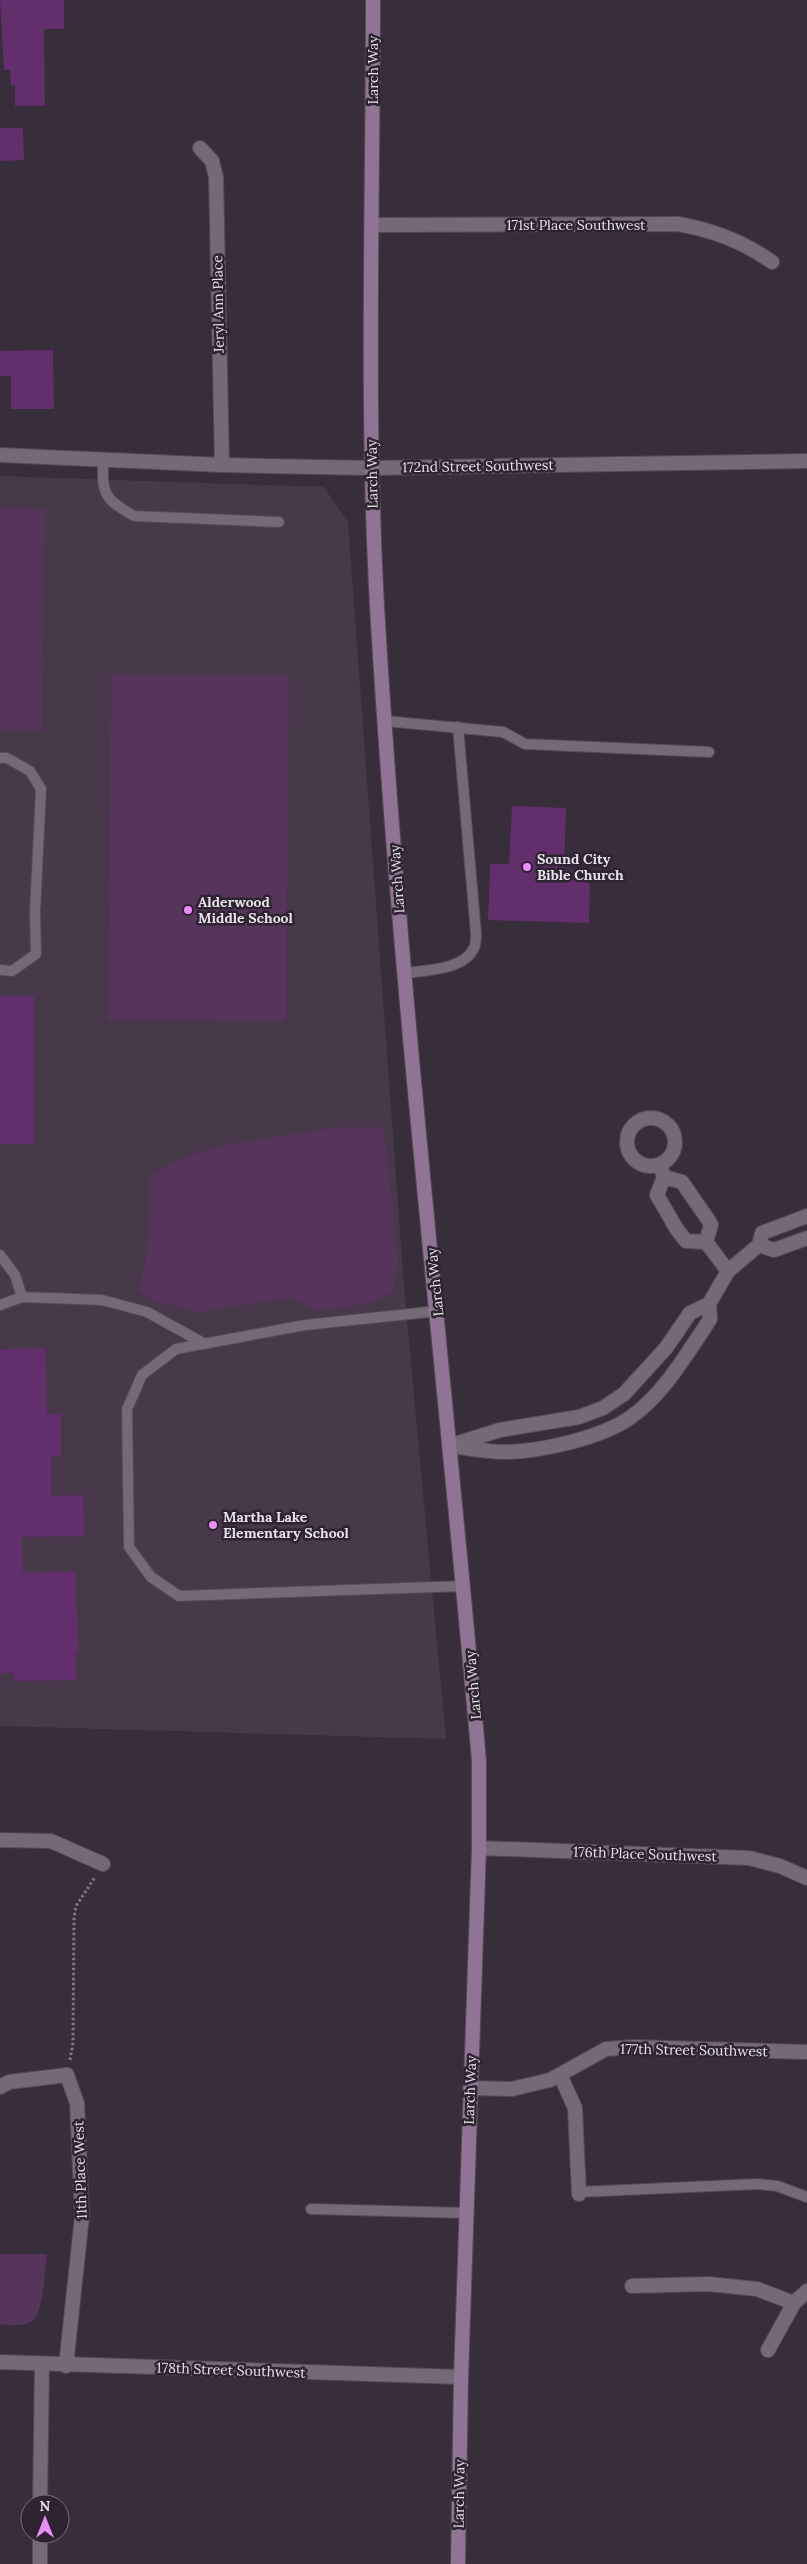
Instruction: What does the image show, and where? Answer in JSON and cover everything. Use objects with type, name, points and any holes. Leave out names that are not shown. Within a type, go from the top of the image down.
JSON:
[{"type":"main road","name":"Larch Way","points":[[373,0],[371,468],[385,721],[405,973],[451,1446],[479,1761],[479,1848],[461,2377],[458,2564]]},
{"type":"street","name":"Jeryl Ann Place","points":[[200,148],[212,161],[216,177],[222,465]]},
{"type":"street","name":"171st Place Southwest","points":[[373,225],[678,224],[723,235],[740,242],[772,262]]},
{"type":"street","name":"172nd Street Southwest","points":[[0,456],[222,465],[371,468],[807,460]]},
{"type":"street","points":[[706,1242],[711,1225],[709,1220],[682,1182],[662,1171],[657,1195],[676,1228],[686,1241],[706,1242],[728,1271]]},
{"type":"street","points":[[451,1446],[511,1451],[563,1444],[612,1429],[632,1417],[659,1391],[710,1320],[709,1304],[728,1271],[759,1245],[762,1233],[807,1216]]},
{"type":"street","points":[[759,1245],[774,1250],[807,1238]]},
{"type":"street","points":[[451,1446],[500,1430],[579,1417],[603,1408],[624,1394],[666,1348],[690,1313],[709,1304]]},
{"type":"street","points":[[0,1840],[51,1841],[104,1864]]},
{"type":"street","name":"176th Place Southwest","points":[[479,1848],[750,1858],[780,1866],[807,1878]]},
{"type":"street","name":"177th Street Southwest","points":[[470,2088],[512,2089],[550,2080],[606,2049],[633,2046],[807,2052]]},
{"type":"street","points":[[0,2087],[9,2082],[67,2075]]},
{"type":"street","name":"11th Place West","points":[[66,2366],[82,2216],[78,2103],[67,2075]]},
{"type":"street","points":[[560,2075],[575,2108],[579,2193]]},
{"type":"street","points":[[632,2286],[708,2284],[757,2289],[794,2303]]},
{"type":"street","points":[[768,2350],[794,2303],[807,2291]]},
{"type":"street","name":"178th Street Southwest","points":[[0,2362],[66,2366],[461,2377]]},
{"type":"street","points":[[40,2494],[42,2364]]},
{"type":"street","points":[[40,2544],[40,2564]]},
{"type":"lane","points":[[102,460],[102,485],[108,497],[117,506],[134,516],[278,522]]},
{"type":"lane","points":[[385,721],[503,732],[525,744],[709,752]]},
{"type":"lane","points":[[405,973],[450,966],[466,959],[474,948],[476,933],[458,727]]},
{"type":"lane","points":[[0,758],[7,758],[30,770],[41,789],[35,912],[36,954],[12,971],[0,970]]},
{"type":"lane","points":[[0,1255],[15,1275],[22,1297]]},
{"type":"lane","points":[[0,1305],[22,1297],[102,1300],[147,1312],[205,1344]]},
{"type":"lane","points":[[438,1311],[305,1325],[176,1349],[142,1375],[127,1409],[129,1547],[151,1577],[179,1596],[464,1586]]},
{"type":"lane","points":[[579,2193],[758,2184],[777,2186],[807,2197]]},
{"type":"lane","points":[[311,2209],[466,2213]]},
{"type":"path","points":[[67,2075],[73,2043],[76,1906],[104,1864]]},
{"type":"shaded area","name":"Alderwood Middle School","points":[[0,476],[324,487],[348,522],[405,1299],[446,1739],[0,1726]]},
{"type":"shaded area","points":[[0,508],[45,509],[42,730],[0,730]]},
{"type":"shaded area","points":[[111,674],[289,675],[286,1021],[108,1020]]},
{"type":"shaded area","points":[[341,1127],[384,1127],[398,1262],[393,1292],[370,1303],[321,1311],[310,1308],[293,1298],[199,1312],[154,1301],[139,1290],[147,1255],[149,1178],[176,1160],[222,1145]]},
{"type":"shaded area","points":[[0,2254],[47,2254],[39,2310],[31,2322],[27,2324],[0,2324]]},
{"type":"building","points":[[0,0],[64,0],[64,29],[44,29],[45,106],[15,106],[15,85],[11,85],[10,70],[4,70]]},
{"type":"building","points":[[0,128],[23,128],[24,160],[0,161]]},
{"type":"building","points":[[53,350],[54,409],[11,409],[11,376],[0,376],[0,351]]},
{"type":"building","name":"Sound City Bible Church","points":[[512,806],[566,808],[564,870],[579,871],[579,879],[590,879],[589,923],[488,920],[490,864],[509,864]]},
{"type":"building","points":[[0,996],[34,996],[34,1144],[0,1144]]},
{"type":"building","points":[[46,1348],[47,1414],[61,1414],[61,1456],[51,1456],[51,1496],[83,1495],[84,1536],[22,1537],[23,1573],[75,1571],[79,1653],[76,1653],[77,1680],[14,1681],[14,1673],[0,1673],[0,1349]]},
{"type":"place","name":"Sound City Bible Church","points":[[527,867]]},
{"type":"place","name":"Alderwood Middle School","points":[[188,910]]},
{"type":"place","name":"Martha Lake Elementary School","points":[[213,1525]]}]
